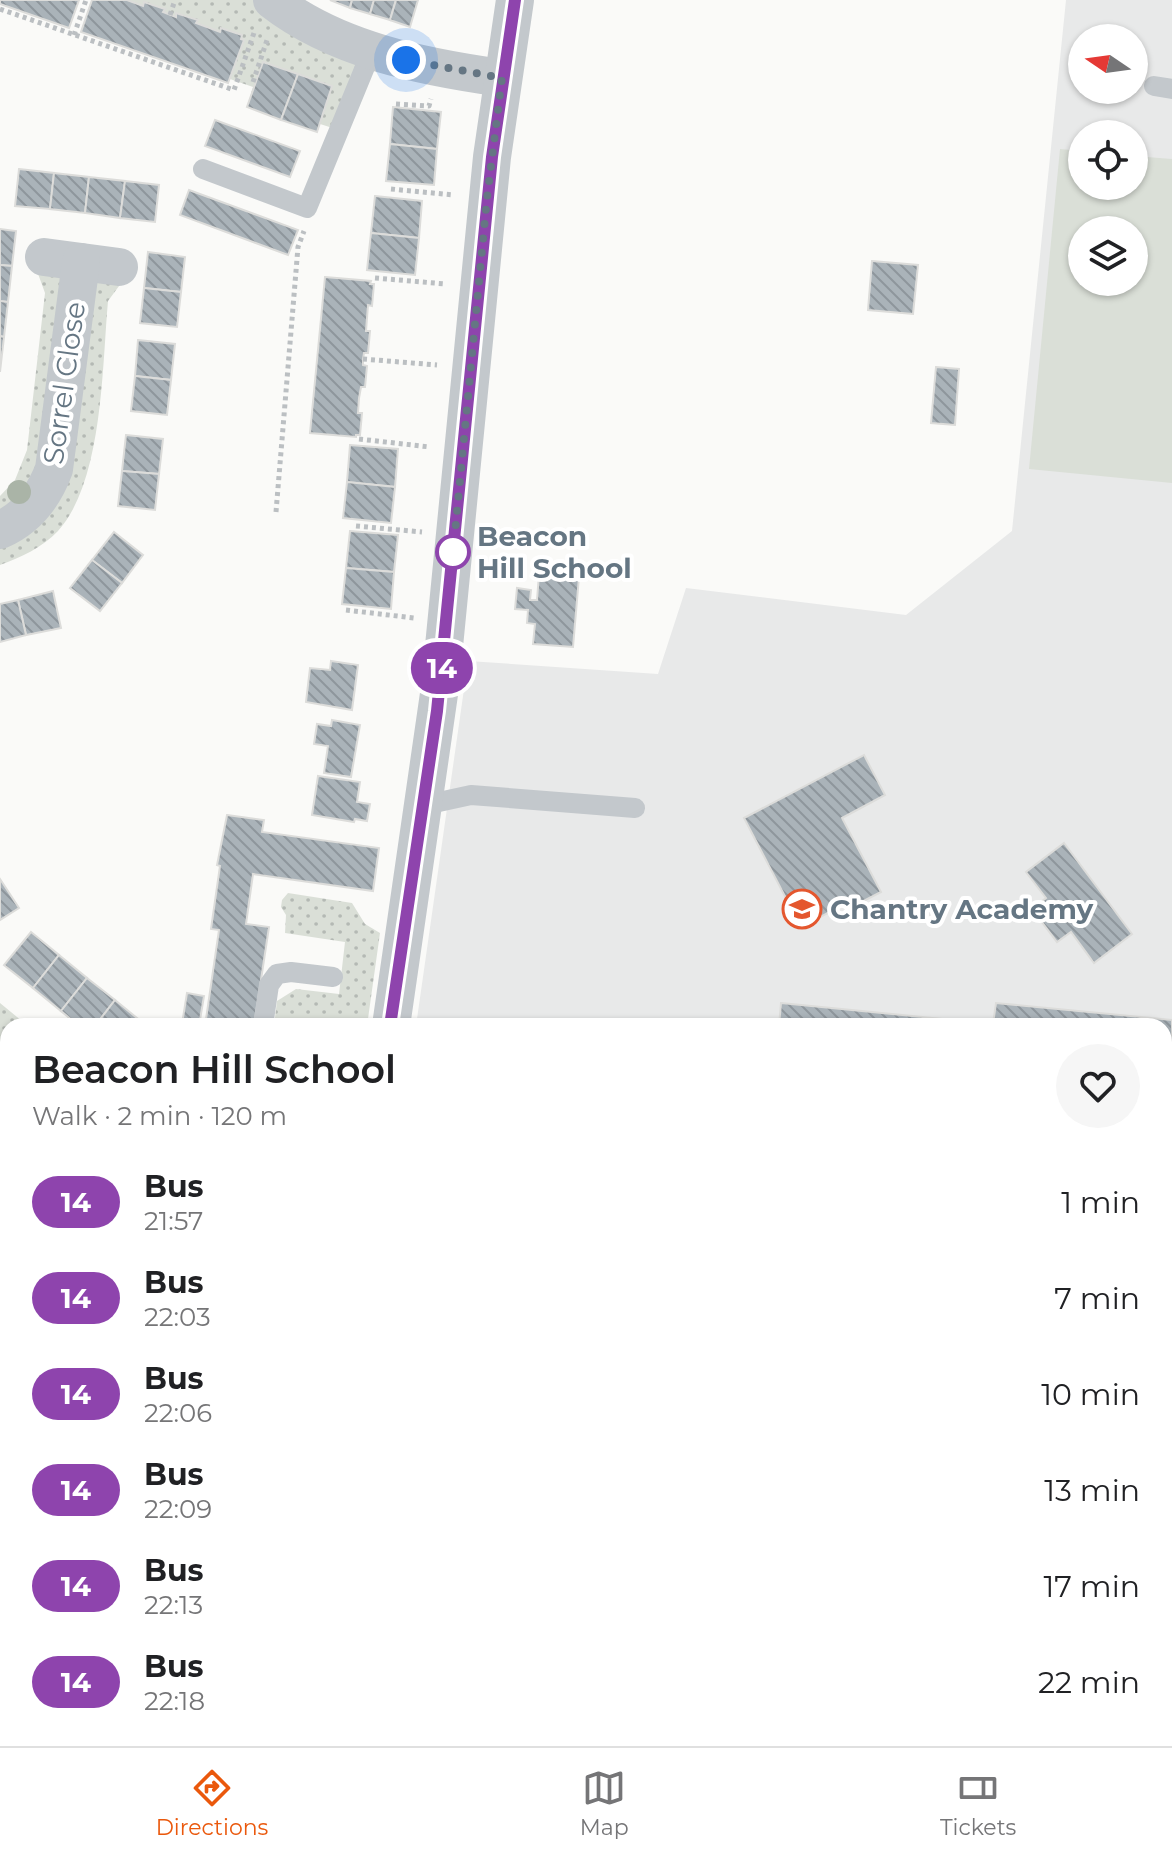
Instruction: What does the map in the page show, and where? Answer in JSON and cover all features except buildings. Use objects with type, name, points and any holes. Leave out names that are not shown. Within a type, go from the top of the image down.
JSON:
[{"type":"street","points":[[392,1018],[425,805],[447,621],[487,198],[515,0]]},
{"type":"street","points":[[269,10],[372,50],[502,78]]},
{"type":"street","points":[[44,257],[119,267]]},
{"type":"street","name":"Sorrel Close","points":[[0,530],[20,519],[32,507],[54,469],[81,262]]},
{"type":"lane","points":[[203,169],[307,208],[372,50]]},
{"type":"lane","points":[[425,805],[471,795],[635,808]]},
{"type":"lane","points":[[264,1018],[269,985],[277,974],[291,972],[333,977]]},
{"type":"path","points":[[74,35],[86,0]]},
{"type":"path","points":[[170,15],[175,0]]},
{"type":"path","points":[[0,9],[234,90],[269,10]]},
{"type":"path","points":[[253,82],[269,10]]},
{"type":"path","points":[[391,189],[487,198]]},
{"type":"path","points":[[276,512],[298,247],[307,208]]},
{"type":"path","points":[[375,278],[479,287]]},
{"type":"path","points":[[363,359],[470,368]]},
{"type":"path","points":[[359,439],[463,450]]},
{"type":"path","points":[[356,526],[455,536]]},
{"type":"path","points":[[346,610],[447,621]]},
{"type":"shaded area","points":[[92,0],[272,0],[372,50],[339,130],[320,124],[317,132],[247,107],[253,87],[230,79],[228,83],[81,32]]},
{"type":"shaded area","name":"Chantry Academy","points":[[1066,0],[1172,0],[1172,1018],[417,1018],[468,661],[658,674],[686,588],[906,615],[1012,531]]},
{"type":"shaded area","points":[[1060,149],[1068,150],[1068,200],[1148,200],[1148,157],[1172,159],[1172,483],[1029,469]]},
{"type":"shaded area","points":[[41,239],[126,250],[122,282],[108,301],[98,422],[84,483],[73,509],[58,531],[45,542],[0,565],[0,496],[15,480],[27,450],[45,293],[37,271]]},
{"type":"shaded area","points":[[288,893],[352,903],[365,924],[380,933],[368,1018],[275,1018],[277,1001],[296,989],[339,994],[345,942],[285,933],[286,915],[281,907]]},
{"type":"shaded area","points":[[0,1003],[18,1018],[0,1018]]},
{"type":"bus line","name":"14","points":[[391,1018],[437,711],[492,157],[515,0]]},
{"type":"place","name":"Beacon Hill School","points":[[453,552]]},
{"type":"place","name":"Chantry Academy","points":[[802,909]]},
{"type":"route","points":[[406,60],[502,78],[487,198],[452,564],[453,552]]}]
